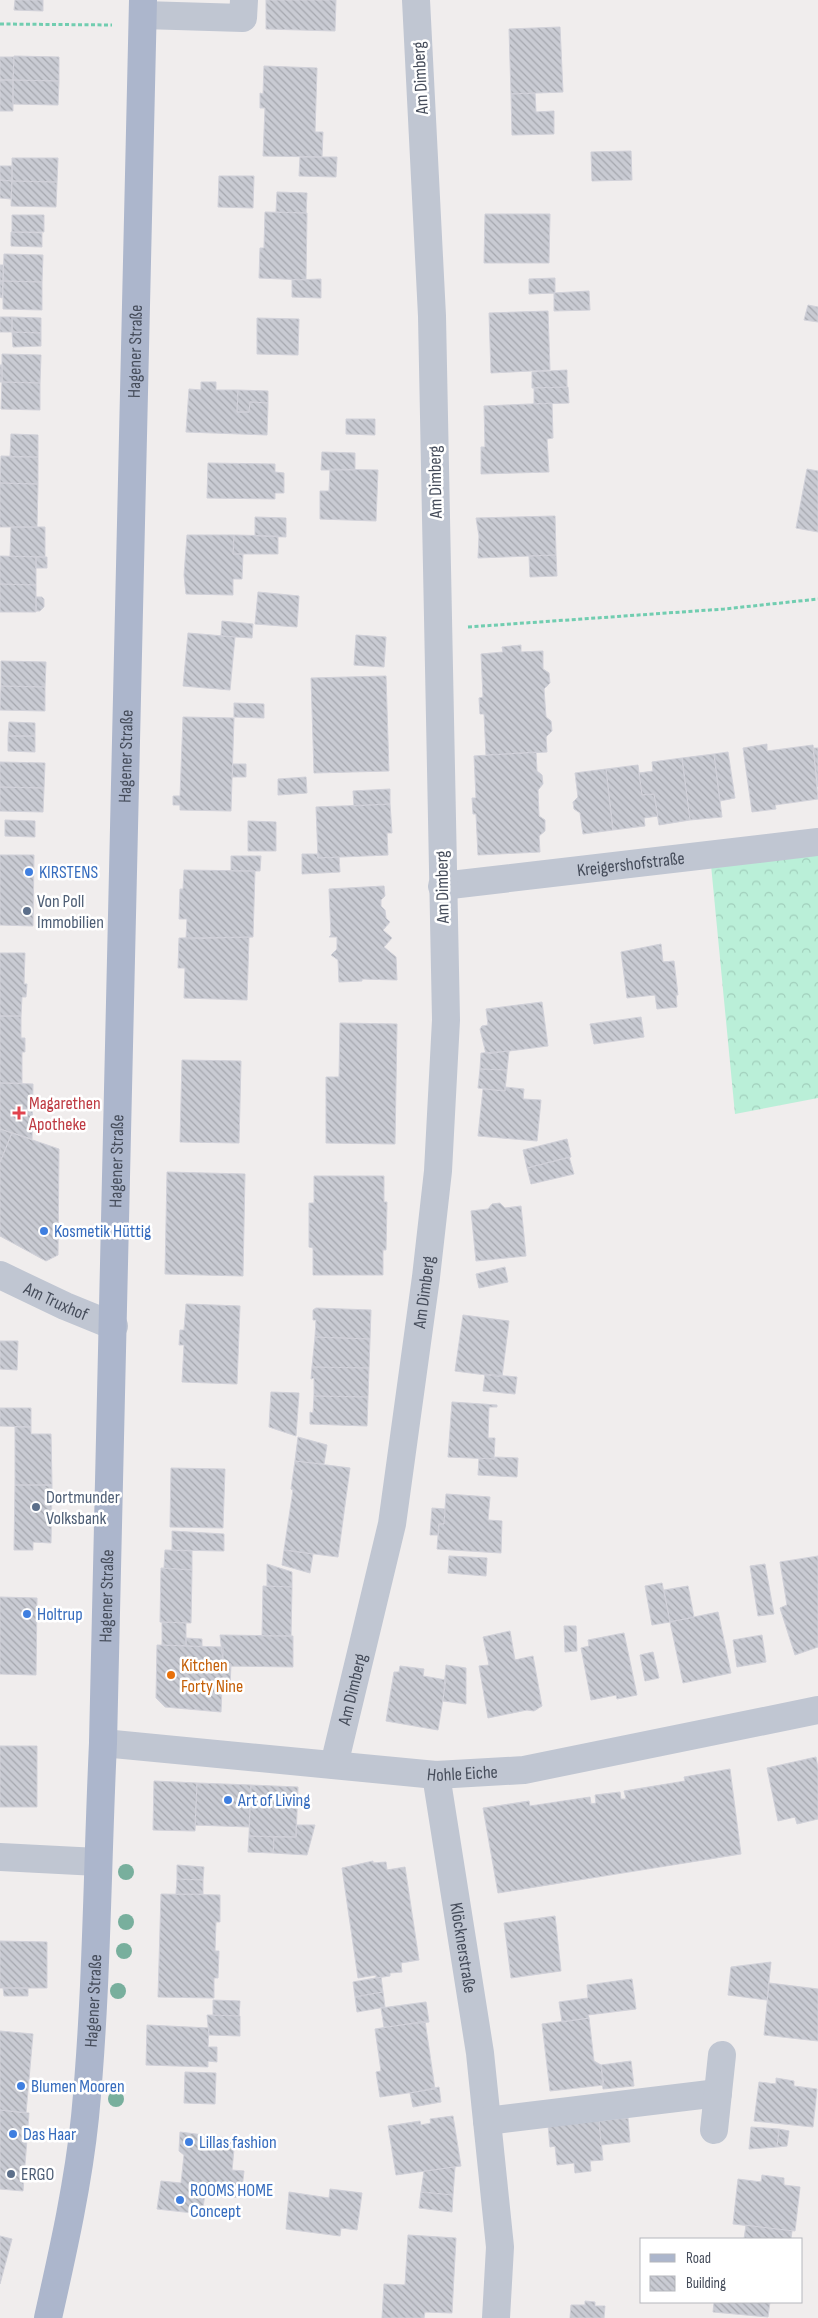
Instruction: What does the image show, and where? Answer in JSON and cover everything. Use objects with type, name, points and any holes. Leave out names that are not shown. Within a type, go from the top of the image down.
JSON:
[{"type":"main road","name":"Hagener Straße","points":[[48,2318],[71,2215],[84,2118],[92,2022],[104,1743],[143,14]]},
{"type":"street","points":[[143,14],[243,18],[244,0]]},
{"type":"street","name":"Am Dimberg","points":[[334,1765],[392,1524],[426,1277],[438,1171],[446,1020],[432,316],[416,0]]},
{"type":"street","name":"Kreigershofstraße","points":[[442,886],[818,842]]},
{"type":"street","name":"Am Truxhof","points":[[0,1275],[65,1306],[114,1326]]},
{"type":"street","name":"Hohle Eiche","points":[[104,1743],[436,1775],[524,1770],[818,1710]]},
{"type":"street","name":"Klöcknerstraße","points":[[436,1775],[480,2053],[500,2247],[496,2318]]},
{"type":"street","points":[[0,1857],[98,1862]]},
{"type":"street","points":[[714,2130],[722,2055]]},
{"type":"street","points":[[487,2120],[718,2093]]},
{"type":"path","points":[[0,24],[143,14]]},
{"type":"path","points":[[438,629],[724,609],[818,599]]},
{"type":"green space","points":[[818,851],[818,1098],[735,1114],[711,865]]},
{"type":"building","points":[[15,0],[43,0],[43,11],[14,10]]},
{"type":"building","points":[[266,0],[336,0],[335,31],[266,29]]},
{"type":"building","points":[[560,27],[563,92],[511,94],[509,29]]},
{"type":"building","points":[[14,56],[59,57],[59,81],[13,80]]},
{"type":"building","points":[[0,57],[14,57],[13,80],[0,80]]},
{"type":"building","points":[[264,66],[317,68],[315,132],[323,132],[322,157],[263,156],[265,108],[260,108],[260,93],[263,94]]},
{"type":"building","points":[[0,80],[13,80],[13,111],[0,111]]},
{"type":"building","points":[[13,80],[59,81],[58,105],[13,104]]},
{"type":"building","points":[[535,93],[536,112],[554,111],[554,134],[512,135],[511,94]]},
{"type":"building","points":[[631,151],[632,180],[592,181],[591,152]]},
{"type":"building","points":[[300,157],[337,157],[336,177],[299,176]]},
{"type":"building","points":[[12,158],[58,158],[57,182],[12,181]]},
{"type":"building","points":[[0,166],[12,166],[12,181],[0,180]]},
{"type":"building","points":[[219,176],[254,176],[253,208],[218,207]]},
{"type":"building","points":[[0,180],[12,181],[11,199],[0,198]]},
{"type":"building","points":[[12,181],[57,182],[56,207],[11,206]]},
{"type":"building","points":[[277,192],[307,193],[306,213],[276,212]]},
{"type":"building","points":[[265,212],[307,213],[306,280],[259,278],[260,248],[264,248]]},
{"type":"building","points":[[485,214],[550,214],[549,263],[484,263]]},
{"type":"building","points":[[12,215],[44,215],[44,232],[12,232]]},
{"type":"building","points":[[11,232],[42,233],[42,247],[11,246]]},
{"type":"building","points":[[4,254],[43,255],[42,282],[3,281]]},
{"type":"building","points":[[0,265],[3,265],[3,281],[0,281]]},
{"type":"building","points":[[555,278],[555,293],[529,294],[529,279]]},
{"type":"building","points":[[321,279],[321,298],[292,297],[292,280]]},
{"type":"building","points":[[0,281],[3,281],[2,298],[0,297]]},
{"type":"building","points":[[3,281],[42,282],[42,310],[3,309]]},
{"type":"building","points":[[589,291],[590,310],[554,311],[554,293]]},
{"type":"building","points":[[808,305],[818,307],[818,322],[804,320]]},
{"type":"building","points":[[548,311],[550,370],[491,373],[489,313]]},
{"type":"building","points":[[0,317],[12,317],[12,332],[0,332]]},
{"type":"building","points":[[12,317],[41,318],[41,333],[12,332]]},
{"type":"building","points":[[257,318],[299,319],[298,355],[257,354]]},
{"type":"building","points":[[12,332],[41,333],[41,346],[13,347]]},
{"type":"building","points":[[2,354],[41,355],[40,383],[2,382]]},
{"type":"building","points":[[0,365],[2,365],[2,382],[0,382]]},
{"type":"building","points":[[567,370],[567,387],[532,388],[532,372]]},
{"type":"building","points":[[2,382],[40,383],[40,410],[1,409]]},
{"type":"building","points":[[201,382],[216,382],[216,390],[238,390],[237,412],[249,412],[250,402],[268,403],[267,435],[186,432],[189,389],[201,390]]},
{"type":"building","points":[[568,387],[569,403],[534,404],[534,388]]},
{"type":"building","points":[[238,390],[268,391],[268,403],[250,402],[249,412],[237,412]]},
{"type":"building","points":[[552,403],[553,438],[547,439],[549,472],[481,474],[481,447],[485,447],[484,406]]},
{"type":"building","points":[[346,419],[375,419],[375,435],[346,434]]},
{"type":"building","points":[[11,434],[38,435],[38,457],[10,457]]},
{"type":"building","points":[[322,452],[355,453],[355,470],[321,470]]},
{"type":"building","points":[[1,456],[38,457],[38,484],[0,483]]},
{"type":"building","points":[[208,463],[275,464],[275,472],[284,473],[284,493],[275,493],[275,499],[207,498]]},
{"type":"building","points":[[330,469],[378,470],[376,521],[320,519],[320,491],[329,491]]},
{"type":"building","points":[[807,469],[818,471],[818,532],[796,528]]},
{"type":"building","points":[[0,483],[38,484],[37,527],[0,527]]},
{"type":"building","points":[[555,516],[556,555],[478,558],[479,536],[476,518]]},
{"type":"building","points":[[255,517],[286,518],[286,537],[255,536]]},
{"type":"building","points":[[11,527],[45,527],[45,557],[10,556]]},
{"type":"building","points":[[187,535],[234,535],[233,554],[243,554],[242,579],[233,579],[233,595],[186,594],[184,575]]},
{"type":"building","points":[[234,535],[278,536],[278,554],[233,554]]},
{"type":"building","points":[[556,555],[557,576],[530,577],[529,556]]},
{"type":"building","points":[[0,556],[36,557],[36,585],[0,584]]},
{"type":"building","points":[[36,557],[47,557],[47,568],[36,568]]},
{"type":"building","points":[[0,584],[36,585],[36,612],[0,612]]},
{"type":"building","points":[[258,592],[299,596],[297,627],[255,624]]},
{"type":"building","points":[[36,597],[44,599],[44,607],[40,611],[36,611]]},
{"type":"building","points":[[222,621],[253,624],[252,638],[221,636]]},
{"type":"building","points":[[188,633],[235,637],[230,690],[183,686]]},
{"type":"building","points":[[356,635],[386,637],[384,667],[354,665]]},
{"type":"building","points":[[521,645],[521,652],[543,651],[543,669],[549,673],[550,683],[544,689],[546,717],[551,721],[552,731],[546,737],[547,752],[486,755],[484,714],[480,714],[479,698],[483,697],[481,654],[503,652],[502,647]]},
{"type":"building","points":[[1,661],[46,662],[45,687],[1,686]]},
{"type":"building","points":[[386,676],[389,771],[314,773],[311,678]]},
{"type":"building","points":[[1,686],[45,687],[45,711],[0,710]]},
{"type":"building","points":[[234,703],[264,704],[264,718],[234,717]]},
{"type":"building","points":[[183,717],[234,718],[231,811],[180,810],[180,805],[173,805],[173,796],[180,796]]},
{"type":"building","points":[[9,722],[35,723],[35,736],[8,736]]},
{"type":"building","points":[[8,736],[35,736],[35,752],[8,751]]},
{"type":"building","points":[[767,744],[767,751],[813,745],[818,799],[775,805],[776,809],[752,812],[743,748]]},
{"type":"building","points":[[813,748],[818,748],[818,787]]},
{"type":"building","points":[[536,752],[537,771],[542,775],[543,784],[538,790],[539,816],[545,820],[545,831],[539,836],[540,852],[478,855],[476,814],[473,814],[472,798],[476,798],[474,756]]},
{"type":"building","points":[[728,752],[735,798],[720,801],[714,754]]},
{"type":"building","points":[[714,754],[722,817],[690,820],[682,758]]},
{"type":"building","points":[[682,758],[690,820],[659,825],[654,794],[642,795],[639,773],[653,771],[652,762]]},
{"type":"building","points":[[0,762],[45,763],[44,788],[0,787]]},
{"type":"building","points":[[233,764],[246,764],[246,777],[232,777]]},
{"type":"building","points":[[638,765],[642,795],[654,794],[658,816],[644,818],[645,826],[613,830],[606,769]]},
{"type":"building","points":[[606,769],[613,830],[583,834],[580,813],[574,809],[573,802],[578,797],[575,773]]},
{"type":"building","points":[[306,777],[307,793],[278,795],[278,779]]},
{"type":"building","points":[[0,787],[44,788],[43,812],[0,811]]},
{"type":"building","points":[[390,789],[390,804],[354,806],[353,791]]},
{"type":"building","points":[[390,804],[392,833],[387,833],[388,855],[318,858],[316,807]]},
{"type":"building","points":[[5,820],[35,821],[35,837],[5,836]]},
{"type":"building","points":[[248,821],[276,822],[276,851],[248,851]]},
{"type":"building","points":[[302,854],[318,854],[318,858],[339,857],[340,872],[302,874]]},
{"type":"building","points":[[0,855],[34,855],[33,926],[0,925]]},
{"type":"building","points":[[231,856],[261,856],[260,871],[231,871]]},
{"type":"building","points":[[184,870],[255,871],[253,937],[186,939],[187,919],[179,919],[180,889],[183,889]]},
{"type":"building","points":[[384,886],[385,896],[381,900],[381,906],[385,910],[386,918],[390,922],[383,930],[392,938],[384,947],[396,957],[397,980],[362,979],[362,981],[339,982],[338,960],[331,955],[337,949],[337,937],[329,937],[331,935],[329,889]]},
{"type":"building","points":[[249,937],[247,1000],[184,998],[185,968],[178,968],[179,938]]},
{"type":"building","points":[[661,944],[663,962],[674,961],[678,995],[676,995],[677,1007],[657,1009],[655,995],[627,998],[621,952]]},
{"type":"building","points":[[0,953],[25,953],[24,984],[27,984],[26,997],[22,997],[21,1016],[0,1016]]},
{"type":"building","points":[[542,1002],[548,1046],[486,1054],[480,1029],[482,1026],[488,1025],[486,1009]]},
{"type":"building","points":[[0,1016],[21,1016],[21,1038],[25,1038],[25,1052],[22,1052],[22,1083],[0,1083]]},
{"type":"building","points":[[641,1017],[644,1037],[594,1044],[590,1024]]},
{"type":"building","points":[[340,1023],[397,1024],[395,1144],[326,1143],[326,1077],[339,1077]]},
{"type":"building","points":[[509,1051],[507,1070],[480,1069],[481,1053]]},
{"type":"building","points":[[182,1060],[241,1061],[239,1143],[180,1142]]},
{"type":"building","points":[[480,1069],[507,1070],[505,1091],[478,1088]]},
{"type":"building","points":[[0,1083],[33,1084],[32,1139],[0,1129]]},
{"type":"building","points":[[505,1087],[524,1089],[523,1099],[541,1100],[537,1141],[478,1136],[483,1089],[505,1091]]},
{"type":"building","points":[[0,1129],[12,1133],[0,1162]]},
{"type":"building","points":[[12,1133],[59,1149],[58,1255],[46,1261],[0,1236],[0,1162]]},
{"type":"building","points":[[567,1139],[571,1157],[527,1168],[523,1150]]},
{"type":"building","points":[[569,1157],[574,1174],[531,1184],[527,1168]]},
{"type":"building","points":[[167,1172],[245,1174],[243,1276],[165,1274]]},
{"type":"building","points":[[314,1176],[384,1176],[384,1202],[387,1202],[386,1250],[383,1250],[383,1275],[313,1275],[313,1248],[309,1247],[309,1203],[314,1203]]},
{"type":"building","points":[[500,1203],[505,1208],[521,1206],[526,1256],[476,1261],[471,1211],[488,1209],[492,1204]]},
{"type":"building","points":[[505,1267],[508,1282],[479,1288],[476,1274]]},
{"type":"building","points":[[186,1304],[240,1306],[237,1384],[182,1382],[184,1345],[179,1345],[180,1330],[184,1330]]},
{"type":"building","points":[[316,1308],[371,1310],[370,1339],[315,1337],[316,1320],[313,1320],[313,1310]]},
{"type":"building","points":[[463,1315],[509,1321],[502,1377],[455,1371]]},
{"type":"building","points":[[315,1337],[370,1339],[369,1368],[312,1367]]},
{"type":"building","points":[[0,1341],[18,1341],[17,1370],[0,1369]]},
{"type":"building","points":[[312,1367],[369,1368],[368,1397],[314,1396],[314,1378],[311,1379]]},
{"type":"building","points":[[485,1374],[517,1377],[515,1394],[483,1391]]},
{"type":"building","points":[[271,1392],[299,1393],[296,1436],[269,1427]]},
{"type":"building","points":[[314,1396],[368,1397],[367,1426],[310,1424],[310,1412],[313,1413]]},
{"type":"building","points":[[452,1402],[497,1405],[497,1407],[489,1407],[488,1438],[495,1438],[494,1459],[448,1457]]},
{"type":"building","points":[[0,1408],[31,1408],[31,1427],[0,1426]]},
{"type":"building","points":[[15,1427],[31,1427],[31,1434],[51,1434],[52,1485],[15,1485]]},
{"type":"building","points":[[298,1437],[327,1445],[324,1464],[295,1461]]},
{"type":"building","points":[[495,1457],[518,1458],[517,1477],[478,1475],[479,1458],[494,1459]]},
{"type":"building","points":[[295,1461],[350,1468],[338,1557],[284,1550],[293,1490],[291,1489]]},
{"type":"building","points":[[171,1468],[225,1469],[223,1528],[170,1527]]},
{"type":"building","points":[[15,1485],[52,1485],[51,1543],[33,1542],[33,1550],[14,1550]]},
{"type":"building","points":[[446,1494],[490,1497],[488,1520],[502,1521],[501,1553],[437,1549],[439,1524],[444,1524]]},
{"type":"building","points":[[432,1508],[445,1509],[444,1524],[439,1524],[438,1535],[430,1535]]},
{"type":"building","points":[[172,1531],[224,1534],[224,1551],[172,1550]]},
{"type":"building","points":[[165,1550],[192,1551],[192,1570],[164,1568]]},
{"type":"building","points":[[284,1550],[313,1554],[310,1573],[282,1565]]},
{"type":"building","points":[[449,1556],[487,1558],[486,1576],[448,1573]]},
{"type":"building","points":[[818,1556],[818,1647],[795,1655],[780,1608],[787,1605],[780,1562]]},
{"type":"building","points":[[267,1564],[292,1572],[292,1587],[267,1586]]},
{"type":"building","points":[[765,1564],[774,1614],[758,1616],[750,1566]]},
{"type":"building","points":[[161,1568],[192,1570],[191,1623],[160,1622]]},
{"type":"building","points":[[662,1583],[670,1622],[652,1625],[645,1586]]},
{"type":"building","points":[[263,1586],[292,1587],[291,1636],[262,1636]]},
{"type":"building","points":[[688,1586],[694,1617],[670,1622],[664,1590]]},
{"type":"building","points":[[0,1597],[37,1598],[36,1675],[0,1674]]},
{"type":"building","points":[[718,1612],[731,1673],[683,1683],[670,1622]]},
{"type":"building","points":[[162,1622],[186,1623],[186,1646],[162,1645]]},
{"type":"building","points":[[564,1626],[576,1626],[577,1651],[565,1652]]},
{"type":"building","points":[[510,1631],[515,1660],[533,1656],[542,1706],[534,1711],[527,1710],[488,1718],[479,1666],[489,1665],[483,1637]]},
{"type":"building","points":[[624,1633],[637,1695],[617,1699],[616,1695],[591,1700],[581,1648],[589,1646],[588,1640]]},
{"type":"building","points":[[220,1635],[293,1636],[293,1667],[230,1666],[231,1664],[223,1663]]},
{"type":"building","points":[[762,1635],[766,1662],[737,1667],[733,1640]]},
{"type":"building","points":[[186,1638],[202,1639],[202,1647],[186,1646]]},
{"type":"building","points":[[157,1645],[223,1647],[223,1663],[231,1664],[230,1686],[222,1686],[221,1712],[165,1707],[156,1698]]},
{"type":"building","points":[[653,1652],[659,1678],[645,1681],[640,1655]]},
{"type":"building","points":[[446,1665],[466,1668],[466,1704],[443,1701]]},
{"type":"building","points":[[400,1666],[424,1669],[423,1676],[446,1680],[438,1730],[386,1721],[394,1672],[399,1672]]},
{"type":"building","points":[[0,1746],[37,1746],[37,1807],[0,1807]]},
{"type":"building","points":[[816,1757],[818,1768],[818,1819],[797,1824],[795,1817],[778,1821],[767,1768]]},
{"type":"building","points":[[730,1769],[741,1854],[498,1893],[483,1808],[529,1801],[530,1806],[590,1797],[591,1804],[596,1803],[595,1795],[620,1792],[621,1799],[626,1799],[624,1791],[685,1781],[684,1777]]},
{"type":"building","points":[[154,1781],[197,1783],[195,1831],[153,1830]]},
{"type":"building","points":[[197,1783],[251,1785],[249,1827],[195,1825]]},
{"type":"building","points":[[251,1785],[298,1787],[296,1837],[249,1836]]},
{"type":"building","points":[[296,1825],[315,1825],[307,1855],[273,1853],[274,1837],[296,1837]]},
{"type":"building","points":[[249,1836],[274,1837],[273,1853],[248,1852]]},
{"type":"building","points":[[373,1861],[373,1863],[386,1862],[387,1870],[405,1867],[419,1960],[401,1963],[402,1972],[390,1973],[390,1976],[376,1978],[376,1975],[358,1978],[342,1868]]},
{"type":"building","points":[[177,1865],[204,1867],[203,1880],[177,1879]]},
{"type":"building","points":[[177,1879],[203,1880],[203,1894],[176,1894]]},
{"type":"building","points":[[161,1894],[220,1895],[220,1922],[216,1922],[215,1951],[219,1951],[218,1978],[214,1978],[214,1998],[158,1997]]},
{"type":"building","points":[[555,1916],[561,1971],[511,1978],[504,1923]]},
{"type":"building","points":[[0,1941],[47,1942],[47,1988],[0,1988]]},
{"type":"building","points":[[771,1962],[767,2000],[728,1995],[731,1967]]},
{"type":"building","points":[[381,1977],[383,1992],[355,1997],[353,1982]]},
{"type":"building","points":[[632,1979],[636,2009],[588,2015],[589,2018],[562,2022],[559,2002],[588,1998],[587,1985]]},
{"type":"building","points":[[769,1983],[818,1989],[818,2041],[764,2035]]},
{"type":"building","points":[[3,1988],[28,1988],[28,1996],[4,1996]]},
{"type":"building","points":[[383,1992],[385,2007],[357,2012],[355,1997]]},
{"type":"building","points":[[213,2000],[240,2001],[239,2016],[213,2015]]},
{"type":"building","points":[[426,2002],[429,2022],[384,2027],[381,2008]]},
{"type":"building","points":[[207,2015],[240,2016],[240,2036],[209,2035]]},
{"type":"building","points":[[589,2018],[594,2061],[601,2065],[604,2085],[550,2091],[542,2024]]},
{"type":"building","points":[[425,2021],[435,2089],[380,2097],[376,2072],[381,2071],[375,2029]]},
{"type":"building","points":[[147,2025],[209,2028],[208,2047],[217,2047],[217,2062],[208,2061],[208,2067],[146,2065]]},
{"type":"building","points":[[0,2031],[33,2034],[26,2113],[0,2110]]},
{"type":"building","points":[[631,2061],[634,2086],[603,2089],[601,2065]]},
{"type":"building","points":[[185,2072],[216,2073],[215,2104],[184,2103]]},
{"type":"building","points":[[776,2078],[794,2081],[794,2086],[817,2089],[813,2127],[754,2121],[759,2082],[776,2084]]},
{"type":"building","points":[[439,2087],[441,2102],[413,2107],[410,2093]]},
{"type":"building","points":[[0,2110],[29,2113],[23,2191],[0,2189]]},
{"type":"building","points":[[453,2116],[461,2166],[396,2175],[388,2126],[420,2121],[421,2125],[431,2123],[430,2119]]},
{"type":"building","points":[[628,2118],[630,2142],[601,2145],[599,2121]]},
{"type":"building","points":[[599,2120],[603,2160],[590,2161],[591,2171],[575,2173],[574,2163],[557,2165],[555,2146],[550,2147],[548,2125]]},
{"type":"building","points":[[751,2127],[779,2129],[777,2147],[749,2149]]},
{"type":"building","points":[[779,2129],[789,2131],[787,2146],[777,2147]]},
{"type":"building","points":[[180,2132],[235,2139],[232,2170],[244,2171],[241,2198],[205,2194],[202,2214],[157,2209],[161,2181],[181,2183],[184,2155],[179,2151]]},
{"type":"building","points":[[455,2167],[453,2195],[421,2192],[424,2171]]},
{"type":"building","points":[[762,2175],[784,2178],[784,2185],[800,2187],[795,2231],[733,2224],[738,2179],[761,2182]]},
{"type":"building","points":[[330,2189],[362,2193],[357,2230],[341,2228],[340,2236],[286,2229],[289,2192],[329,2198]]},
{"type":"building","points":[[421,2192],[453,2195],[452,2212],[419,2208]]},
{"type":"building","points":[[746,2225],[792,2231],[791,2238],[744,2238]]},
{"type":"building","points":[[408,2235],[456,2238],[452,2313],[425,2312],[424,2318],[382,2318],[384,2284],[405,2285]]},
{"type":"building","points":[[0,2236],[12,2239],[0,2284]]},
{"type":"building","points":[[585,2301],[595,2302],[595,2306],[605,2306],[604,2318],[570,2318],[571,2305],[585,2305]]},
{"type":"building","points":[[714,2303],[770,2303],[768,2317],[713,2312]]},
{"type":"place","name":"KIRSTENS","points":[[29,872]]},
{"type":"place","name":"Von Poll Immobilien","points":[[27,911]]},
{"type":"place","name":"Magarethen Apotheke","points":[[19,1113]]},
{"type":"place","name":"Kosmetik Hüttig","points":[[44,1231]]},
{"type":"place","name":"Dortmunder Volksbank","points":[[36,1507]]},
{"type":"place","name":"Holtrup","points":[[27,1614]]},
{"type":"place","name":"Kitchen Forty Nine","points":[[171,1675]]},
{"type":"place","name":"Art of Living","points":[[228,1800]]},
{"type":"place","name":"Blumen Mooren","points":[[21,2086]]},
{"type":"place","name":"Das Haar","points":[[13,2134]]},
{"type":"place","name":"Lillas fashion","points":[[189,2142]]},
{"type":"place","name":"ERGO","points":[[11,2174]]},
{"type":"place","name":"ROOMS HOME Concept","points":[[180,2200]]}]
